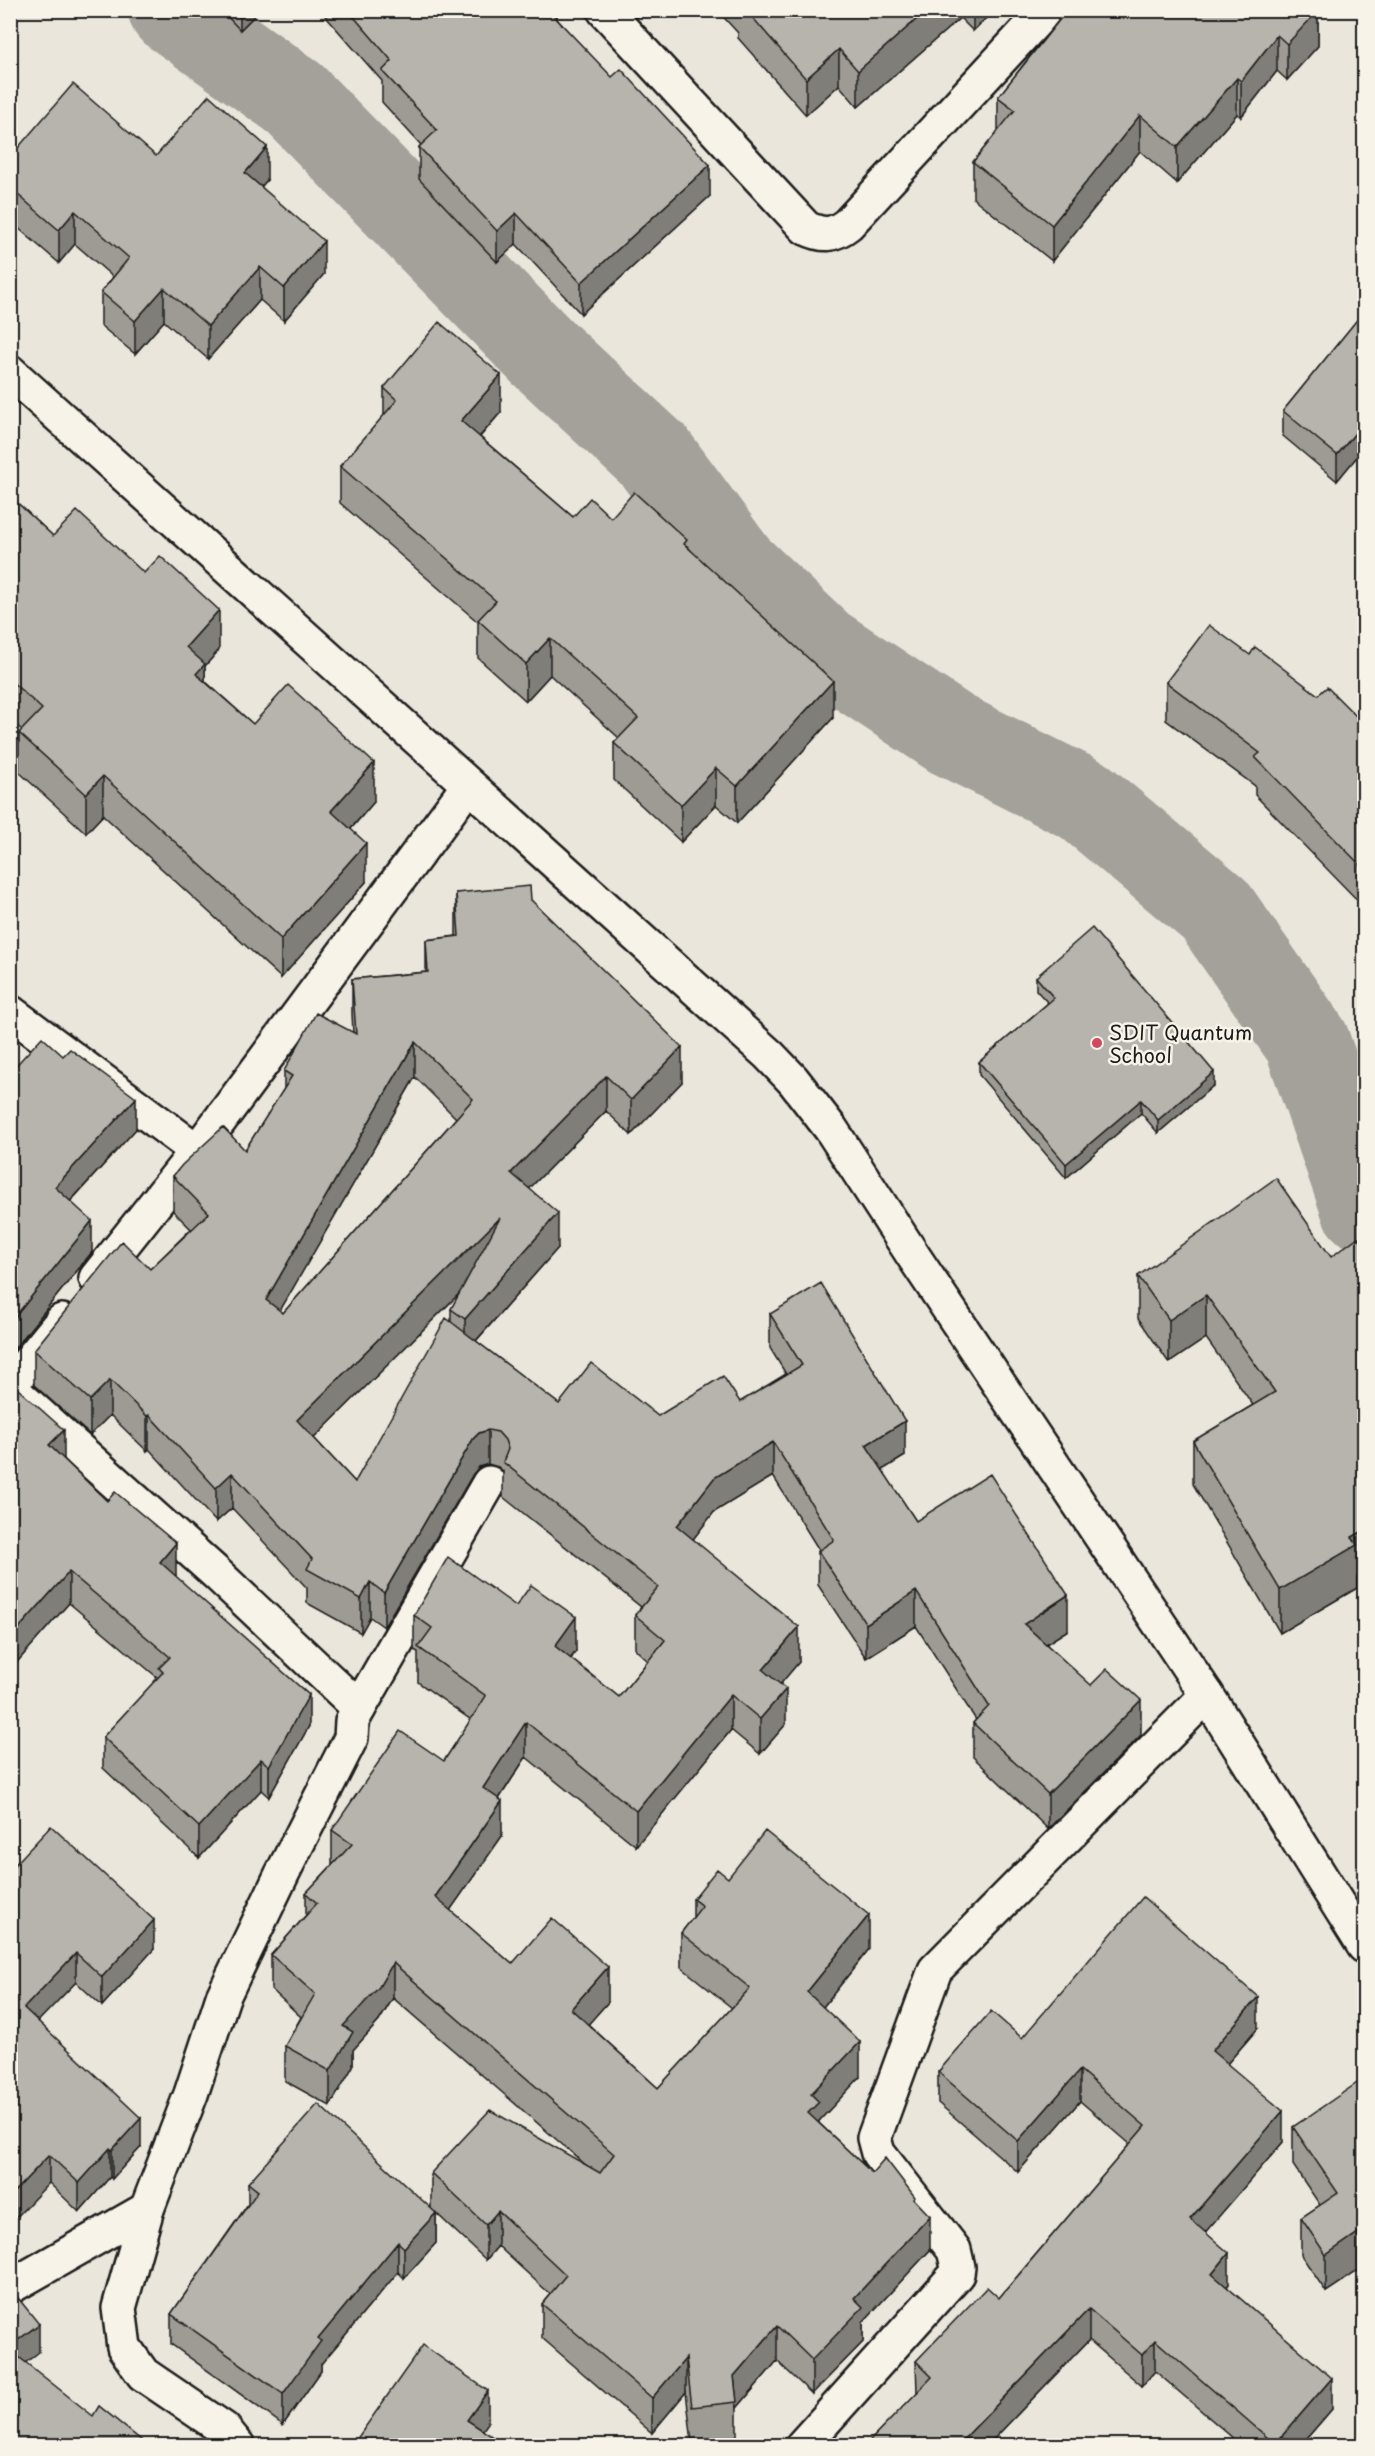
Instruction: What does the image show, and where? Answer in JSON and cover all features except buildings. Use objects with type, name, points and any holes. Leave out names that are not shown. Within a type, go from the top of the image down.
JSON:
[{"type":"street","points":[[604,10],[806,228],[827,235],[837,233],[848,225],[1046,10]]},
{"type":"street","points":[[10,372],[794,1080],[831,1129],[1207,1695],[1365,1946]]},
{"type":"street","points":[[358,1708],[216,1573],[10,1387],[197,1151],[468,786]]},
{"type":"street","points":[[10,1012],[197,1151]]},
{"type":"street","points":[[238,2445],[224,2429],[143,2374],[124,2347],[119,2308],[147,2209],[191,2094],[223,1997],[351,1738],[352,1721],[358,1708],[489,1483]]},
{"type":"street","points":[[802,2445],[957,2274],[958,2266],[954,2250],[878,2153],[874,2138],[935,1970],[1207,1695]]},
{"type":"street","points":[[10,2287],[147,2209]]},
{"type":"waterway","points":[[171,10],[293,97],[542,352],[654,456],[736,567],[822,648],[951,734],[1085,801],[1215,910],[1307,1042],[1364,1208]]},
{"type":"place","name":"SDIT Quantum School","points":[[1097,1043]]}]
